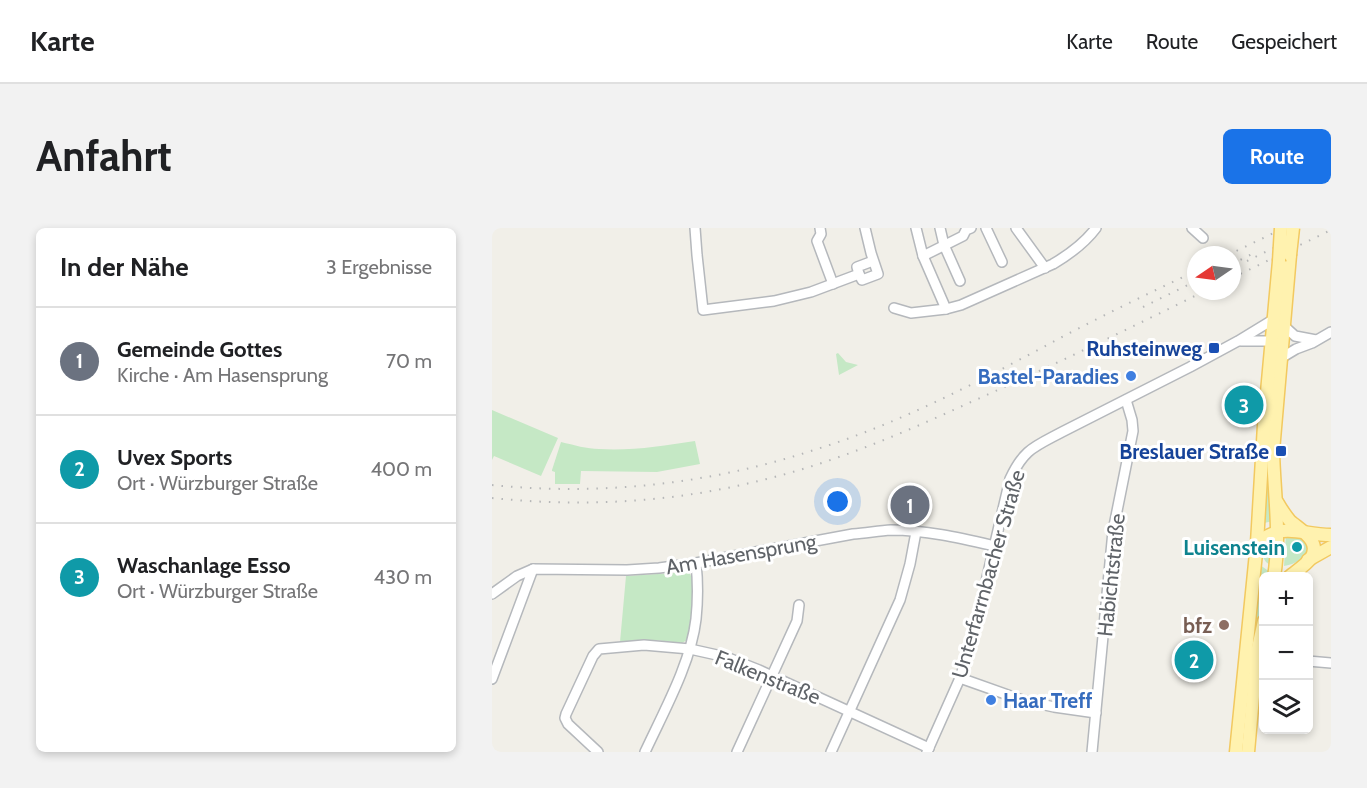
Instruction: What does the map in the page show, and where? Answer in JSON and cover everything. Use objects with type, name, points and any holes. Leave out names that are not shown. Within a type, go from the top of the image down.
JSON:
[{"type":"main road","points":[[1281,228],[1285,258]]},
{"type":"main road","points":[[1236,752],[1256,548],[1264,425],[1277,341],[1285,258],[1293,228]]},
{"type":"main road","points":[[1274,572],[1278,531],[1273,451],[1281,358],[1277,341]]},
{"type":"main road","points":[[1276,501],[1289,520],[1307,533],[1313,547],[1310,559],[1294,572]]},
{"type":"main road","points":[[1256,548],[1268,534],[1278,531],[1331,535]]},
{"type":"main road","points":[[1278,572],[1310,559],[1331,547]]},
{"type":"main road","points":[[1256,548],[1262,563],[1273,572]]},
{"type":"main road","points":[[1248,752],[1259,661]]},
{"type":"street","points":[[695,228],[703,310],[774,301],[811,292],[860,273],[857,267],[873,261],[865,228]]},
{"type":"street","points":[[916,228],[923,256],[946,309]]},
{"type":"street","points":[[940,228],[944,245],[960,281]]},
{"type":"street","points":[[923,256],[963,236],[966,230],[971,228]]},
{"type":"street","points":[[986,228],[1002,262]]},
{"type":"street","points":[[1016,228],[1045,268]]},
{"type":"street","points":[[894,308],[911,313],[961,305],[1067,256],[1080,246],[1096,228]]},
{"type":"street","points":[[1192,228],[1203,238]]},
{"type":"street","points":[[820,231],[817,241],[833,284]]},
{"type":"street","points":[[1279,323],[1295,336],[1316,340]]},
{"type":"street","name":"Unterfarrnbacher Straße","points":[[928,750],[960,678],[972,641],[1010,479],[1024,455],[1034,447],[1250,334],[1279,323]]},
{"type":"street","points":[[1281,358],[1331,332]]},
{"type":"street","points":[[1250,334],[1263,334],[1277,341]]},
{"type":"street","name":"Unterfarrnbacher Straße","points":[[1238,341],[1277,341]]},
{"type":"street","name":"Habichtstraße","points":[[1092,752],[1113,531],[1133,431],[1126,400]]},
{"type":"street","name":"Am Hasensprung","points":[[492,594],[517,576],[533,569],[659,568],[853,534],[890,530],[946,535],[994,546]]},
{"type":"street","points":[[831,752],[900,600],[916,531]]},
{"type":"street","points":[[645,752],[685,665],[690,649],[696,621],[698,587],[696,563]]},
{"type":"street","points":[[492,680],[533,569]]},
{"type":"street","points":[[737,752],[797,621],[799,605]]},
{"type":"street","points":[[1248,629],[1252,643],[1259,652]]},
{"type":"street","name":"Falkenstraße","points":[[597,752],[568,724],[566,714],[593,656],[599,650],[644,645],[690,649],[726,657],[851,711],[928,750]]},
{"type":"street","points":[[1313,661],[1331,663]]},
{"type":"street","points":[[960,678],[1022,700],[1054,708],[1096,713]]},
{"type":"green space","points":[[838,353],[846,362],[858,365],[839,375],[836,354]]},
{"type":"green space","points":[[492,410],[558,438],[541,476],[494,456],[492,460]]},
{"type":"green space","points":[[695,441],[700,464],[657,472],[581,471],[580,484],[555,484],[555,472],[552,470],[561,442],[590,448],[623,449]]},
{"type":"green space","points":[[1266,443],[1273,521],[1264,523]]},
{"type":"green space","points":[[1286,534],[1306,539],[1311,549],[1300,560],[1284,566]]},
{"type":"green space","points":[[1273,536],[1270,565],[1262,556],[1263,544]]},
{"type":"green space","points":[[1260,565],[1270,572],[1259,572]]},
{"type":"green space","points":[[689,572],[692,578],[693,595],[687,640],[682,643],[655,640],[620,642],[626,576]]},
{"type":"green space","points":[[1259,575],[1259,621],[1254,639]]},
{"type":"railway","points":[[1241,249],[1284,228]]},
{"type":"railway","points":[[1280,240],[1304,228]]},
{"type":"railway","points":[[1241,274],[1331,230]]},
{"type":"railway","points":[[1247,261],[1290,240]]},
{"type":"railway","points":[[1241,260],[1254,253]]},
{"type":"railway","points":[[492,485],[533,488],[615,488],[695,479],[775,462],[846,439],[941,400],[1187,275]]},
{"type":"railway","points":[[1143,307],[1187,285]]},
{"type":"railway","points":[[492,498],[558,502],[657,499],[722,489],[782,475],[837,458],[918,426],[1059,362],[1187,300]]},
{"type":"place","name":"Ruhsteinweg","points":[[1214,348]]},
{"type":"place","name":"Bastel-Paradies","points":[[1131,376]]},
{"type":"place","name":"Waschanlage Esso","points":[[1244,405]]},
{"type":"place","name":"Breslauer Straße","points":[[1281,451]]},
{"type":"place","name":"Gemeinde Gottes","points":[[910,505]]},
{"type":"place","name":"Luisenstein","points":[[1297,547]]},
{"type":"place","name":"bfz","points":[[1224,625]]},
{"type":"place","name":"Uvex Sports","points":[[1194,660]]},
{"type":"place","name":"Haar Treff","points":[[991,700]]}]
